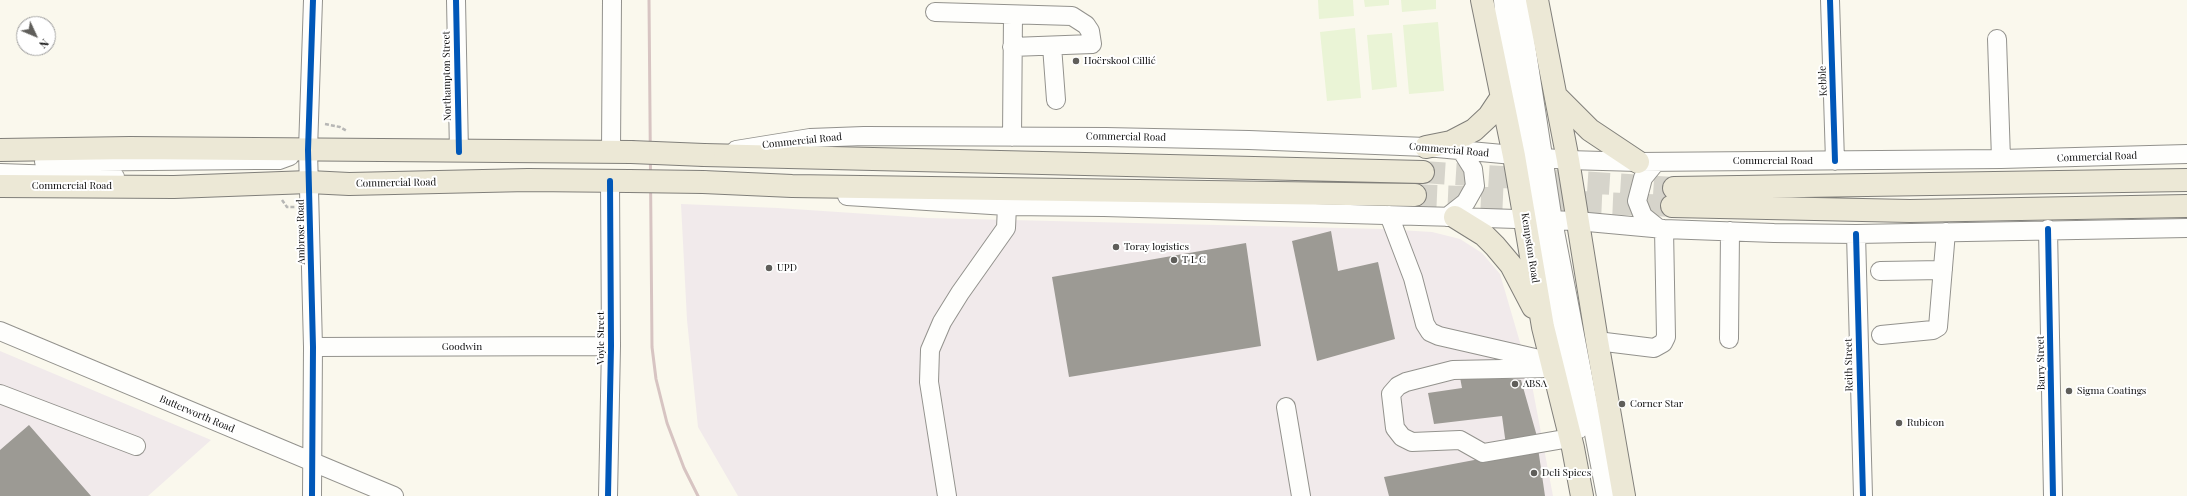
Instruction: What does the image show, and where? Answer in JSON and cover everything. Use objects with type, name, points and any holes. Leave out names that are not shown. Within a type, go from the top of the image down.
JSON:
[{"type":"main road","name":"Kempston Road","points":[[1482,0],[1502,98],[1529,157],[1530,220],[1543,327],[1570,438],[1582,496]]},
{"type":"main road","points":[[1537,0],[1568,160],[1624,496]]},
{"type":"main road","points":[[1556,96],[1590,130],[1647,162]]},
{"type":"main road","points":[[1426,147],[1451,142],[1474,130],[1489,116],[1502,98]]},
{"type":"main road","name":"Commercial Road","points":[[0,150],[138,148],[458,152],[621,152],[1423,172]]},
{"type":"main road","points":[[2187,180],[1673,197],[1910,210],[2187,206]]},
{"type":"main road","name":"Commercial Road","points":[[0,186],[174,187],[309,182],[349,184],[619,181],[703,182],[792,186],[1415,195]]},
{"type":"main road","points":[[1451,217],[1484,235],[1511,265],[1543,327]]},
{"type":"street","name":"Ambrose Road","points":[[312,496],[313,347],[308,150],[313,0]]},
{"type":"street","name":"Northampton Street","points":[[456,0],[458,152]]},
{"type":"street","points":[[612,0],[621,152]]},
{"type":"street","points":[[1503,0],[1505,25],[1529,157],[1553,221],[1606,496]]},
{"type":"street","points":[[1519,0],[1529,157]]},
{"type":"street","name":"Kebble","points":[[1830,0],[1835,161]]},
{"type":"street","points":[[935,12],[1072,16],[1080,19],[1090,31],[1092,44],[1012,47]]},
{"type":"street","points":[[1012,137],[1013,15]]},
{"type":"street","points":[[1996,39],[2001,159]]},
{"type":"street","points":[[1052,46],[1056,100]]},
{"type":"street","name":"Commercial Road","points":[[708,154],[810,138],[864,136],[1106,136],[1426,147],[1568,160],[1647,162],[2001,159],[2187,154]]},
{"type":"street","points":[[0,162],[279,160],[308,150]]},
{"type":"street","points":[[1451,217],[1466,202],[1475,186],[1473,169],[1461,150]]},
{"type":"street","points":[[1597,341],[1654,348],[1663,343],[1666,337],[1661,228],[1643,216],[1637,201],[1647,162]]},
{"type":"street","points":[[0,173],[126,178],[277,177],[309,182]]},
{"type":"street","name":"Voyle Street","points":[[608,496],[611,346],[619,181]]},
{"type":"street","name":"Commercial Road","points":[[792,186],[842,196],[1008,206],[1104,207],[1577,221],[1661,228],[1730,231],[1856,234],[2048,229],[2187,228]]},
{"type":"street","points":[[947,496],[929,382],[930,350],[942,322],[960,293],[1006,228],[1008,206]]},
{"type":"street","points":[[1389,215],[1413,278],[1425,324],[1430,332],[1439,336],[1552,365]]},
{"type":"street","points":[[1530,220],[1593,496]]},
{"type":"street","name":"Barry Street","points":[[2048,229],[2053,496]]},
{"type":"street","points":[[1729,339],[1730,231]]},
{"type":"street","points":[[1882,335],[1932,330],[1938,327],[1946,232]]},
{"type":"street","name":"Reith Street","points":[[1856,234],[1863,496]]},
{"type":"street","points":[[1880,271],[1943,270]]},
{"type":"street","name":"Butterworth Road","points":[[0,331],[312,463],[394,496]]},
{"type":"street","name":"Goodwin","points":[[313,347],[611,346]]},
{"type":"street","points":[[1552,365],[1453,370],[1406,382],[1398,386],[1391,394],[1395,428],[1402,437],[1412,442],[1460,440],[1483,453],[1570,438]]},
{"type":"street","points":[[0,394],[136,446]]},
{"type":"street","points":[[1286,407],[1301,496]]},
{"type":"shaded area","points":[[681,204],[778,208],[928,218],[1383,229],[1432,232],[1460,239],[1482,253],[1500,274],[1531,380],[1553,496],[738,496],[698,427],[687,320]]},
{"type":"shaded area","points":[[0,351],[211,440],[148,496],[0,496]]},
{"type":"green space","points":[[1318,0],[1353,0],[1354,16],[1319,19]]},
{"type":"green space","points":[[1364,0],[1389,0],[1389,5],[1365,7]]},
{"type":"green space","points":[[1401,0],[1436,0],[1436,9],[1402,12]]},
{"type":"green space","points":[[1438,22],[1444,91],[1409,94],[1403,25]]},
{"type":"green space","points":[[1355,28],[1361,98],[1327,101],[1320,32]]},
{"type":"green space","points":[[1392,33],[1397,87],[1372,90],[1367,35]]},
{"type":"building","points":[[1331,231],[1338,271],[1378,262],[1395,339],[1317,361],[1292,241]]},
{"type":"building","points":[[1246,243],[1261,346],[1069,377],[1052,277]]},
{"type":"building","points":[[1459,372],[1521,380],[1538,440],[1506,445],[1502,416],[1434,424],[1428,393],[1462,388]]},
{"type":"building","points":[[29,425],[91,496],[0,496],[0,450]]},
{"type":"building","points":[[1538,448],[1545,496],[1389,496],[1384,477]]},
{"type":"tunnel","points":[[1423,172],[1674,188]]},
{"type":"tunnel","points":[[1415,195],[1672,206]]},
{"type":"railway","points":[[649,0],[652,347],[656,379],[667,423],[684,468],[698,496]]},
{"type":"cycle path","points":[[312,496],[313,347],[308,150],[313,0]]},
{"type":"cycle path","points":[[456,0],[459,152]]},
{"type":"cycle path","points":[[1830,0],[1835,161]]},
{"type":"cycle path","points":[[608,496],[611,346],[610,181]]},
{"type":"cycle path","points":[[2048,229],[2053,496]]},
{"type":"cycle path","points":[[1856,234],[1863,496]]},
{"type":"place","name":"Hoërskool Cillié","points":[[1076,61]]},
{"type":"place","name":"Toray logistics","points":[[1116,247]]},
{"type":"place","name":"T L C","points":[[1174,260]]},
{"type":"place","name":"UPD","points":[[769,268]]},
{"type":"place","name":"ABSA","points":[[1515,384]]},
{"type":"place","name":"Sigma Coatings","points":[[2069,391]]},
{"type":"place","name":"Corner Star","points":[[1622,404]]},
{"type":"place","name":"Rubicon","points":[[1899,423]]},
{"type":"place","name":"Deli Spices","points":[[1534,473]]}]
